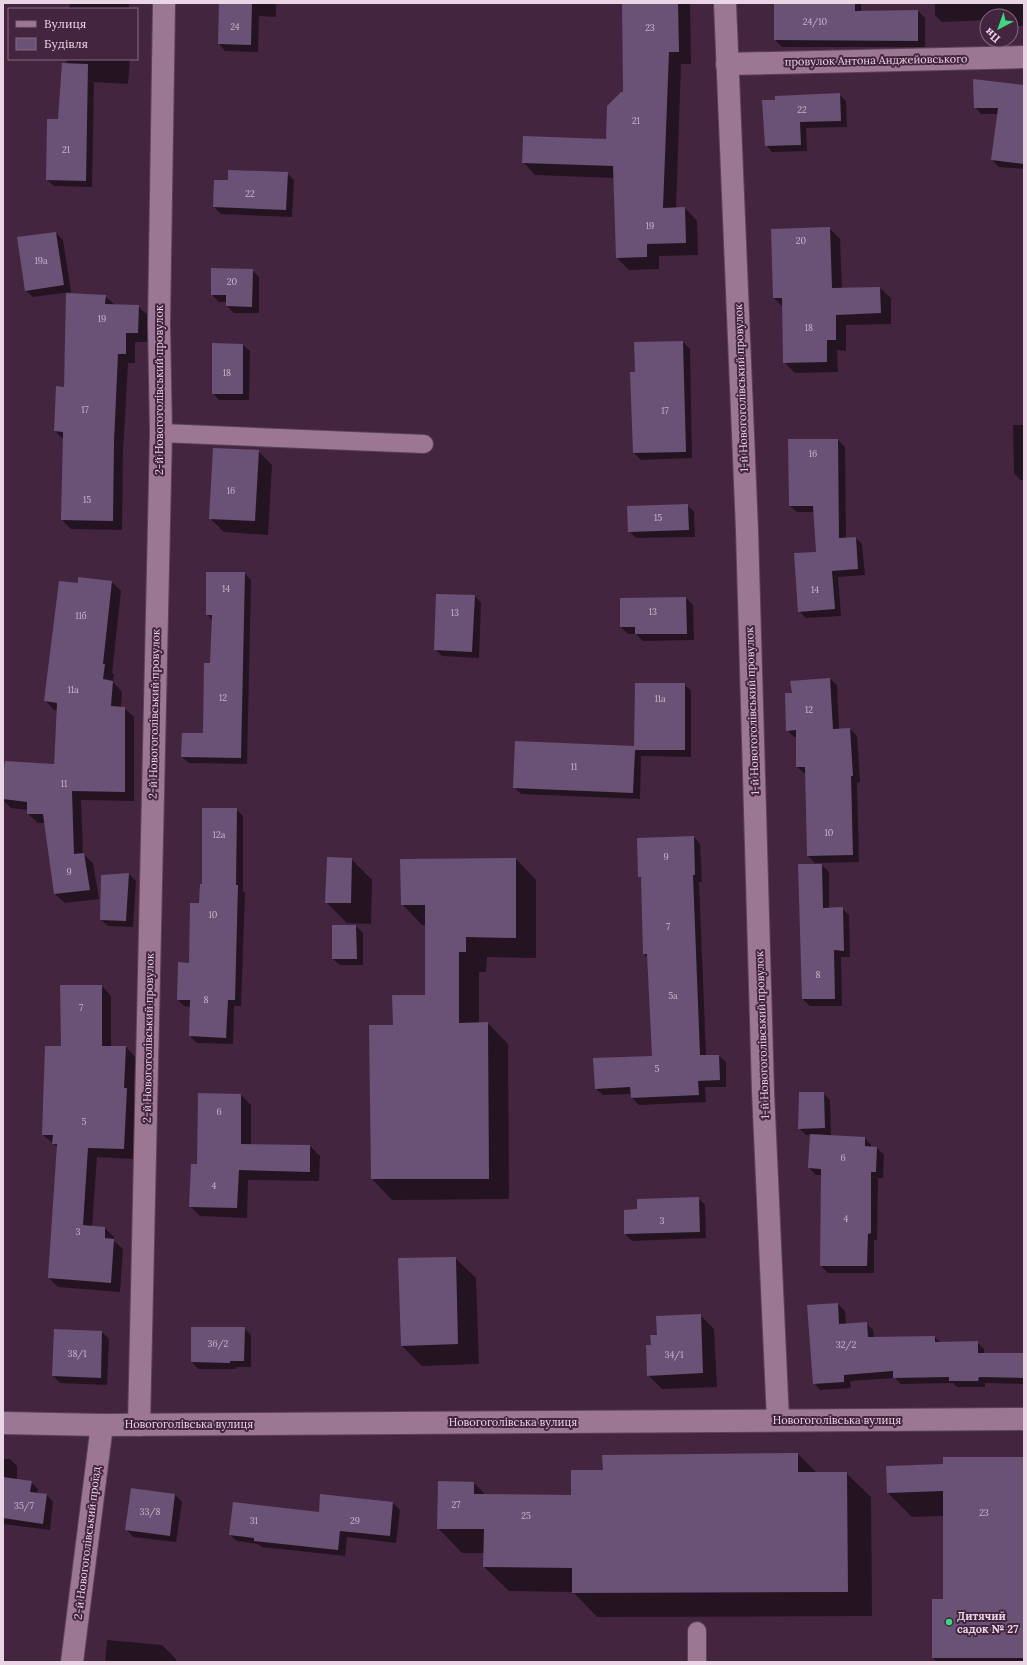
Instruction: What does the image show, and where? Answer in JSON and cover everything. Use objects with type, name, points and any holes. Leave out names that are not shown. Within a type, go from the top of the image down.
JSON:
[{"type":"street","name":"2-й Новогоголівський провулок","points":[[139,1425],[161,433],[158,324],[164,3]]},
{"type":"street","name":"1-й Новогоголівський провулок","points":[[725,3],[747,530],[763,1091],[778,1420]]},
{"type":"street","name":"провулок Антона Анджейовського","points":[[727,64],[1024,57]]},
{"type":"street","name":"Новогоголівська вулиця","points":[[3,1423],[139,1425],[1024,1418]]},
{"type":"street","name":"2-й Новогоголівський проїзд","points":[[72,1662],[102,1425]]},
{"type":"lane","points":[[161,433],[424,444]]},
{"type":"lane","points":[[697,1631],[697,1662]]},
{"type":"building","points":[[219,3],[252,3],[251,45],[218,44]]},
{"type":"building","points":[[622,3],[678,3],[679,52],[669,52],[663,208],[685,207],[686,243],[647,244],[647,257],[616,258],[613,166],[522,163],[523,136],[606,139],[607,106],[621,92],[623,92]]},
{"type":"building","points":[[774,3],[855,3],[855,11],[918,10],[918,41],[774,40]]},
{"type":"building","points":[[62,63],[88,64],[86,181],[46,180],[47,119],[58,119]]},
{"type":"building","points":[[973,79],[1024,85],[1024,164],[991,160],[998,108],[974,108]]},
{"type":"building","points":[[840,93],[841,121],[800,122],[801,145],[765,146],[762,100],[775,100],[775,96]]},
{"type":"building","points":[[228,170],[288,172],[286,210],[213,207],[214,180],[228,180]]},
{"type":"building","points":[[830,227],[832,288],[880,287],[881,313],[836,315],[836,340],[827,340],[827,362],[783,363],[782,298],[773,298],[771,229]]},
{"type":"building","points":[[56,232],[64,285],[25,291],[17,237]]},
{"type":"building","points":[[211,268],[253,269],[252,307],[226,306],[226,295],[211,295]]},
{"type":"building","points":[[66,293],[106,295],[105,304],[139,305],[138,333],[126,333],[126,354],[118,354],[114,442],[113,521],[61,520],[63,432],[54,431],[56,386],[64,387]]},
{"type":"building","points":[[683,341],[686,452],[633,453],[630,372],[635,372],[634,342]]},
{"type":"building","points":[[212,343],[243,344],[243,394],[212,394]]},
{"type":"building","points":[[788,439],[838,439],[839,538],[856,537],[858,569],[832,571],[835,609],[798,612],[794,553],[816,552],[813,506],[789,506]]},
{"type":"building","points":[[213,448],[259,450],[255,521],[209,519]]},
{"type":"building","points":[[688,504],[689,530],[628,532],[627,506]]},
{"type":"building","points":[[206,572],[245,572],[241,758],[181,757],[182,733],[203,733],[204,663],[210,663],[212,615],[206,615]]},
{"type":"building","points":[[78,577],[112,581],[103,664],[105,664],[103,679],[113,681],[111,706],[125,707],[125,792],[72,791],[74,854],[84,853],[90,890],[54,894],[43,814],[27,814],[27,802],[3,799],[3,776],[5,761],[54,764],[57,703],[44,701],[59,581],[78,583]]},
{"type":"building","points":[[436,594],[475,595],[472,652],[434,650]]},
{"type":"building","points":[[686,597],[687,634],[635,634],[635,627],[620,627],[620,598]]},
{"type":"building","points":[[830,678],[833,729],[850,728],[853,776],[851,776],[853,855],[807,856],[805,767],[796,767],[796,730],[786,731],[785,693],[792,693],[790,681]]},
{"type":"building","points":[[635,683],[685,683],[685,750],[635,750],[633,793],[513,788],[515,741],[634,746]]},
{"type":"building","points":[[202,808],[237,808],[236,885],[238,885],[235,1000],[228,1000],[226,1038],[189,1036],[190,1000],[177,1000],[178,962],[189,963],[190,903],[199,903],[200,884],[202,884]]},
{"type":"building","points":[[694,836],[695,875],[693,875],[700,1055],[719,1055],[720,1080],[698,1081],[699,1095],[631,1098],[630,1087],[595,1089],[593,1058],[652,1056],[647,954],[643,954],[641,877],[638,877],[637,838]]},
{"type":"building","points":[[327,857],[352,858],[351,903],[325,903]]},
{"type":"building","points":[[516,858],[516,938],[466,937],[466,952],[459,952],[459,1023],[488,1022],[489,1179],[371,1179],[369,1025],[393,1025],[392,995],[425,995],[425,905],[401,905],[400,859]]},
{"type":"building","points":[[798,864],[822,864],[823,908],[843,907],[844,951],[834,950],[835,999],[802,999]]},
{"type":"building","points":[[129,873],[126,921],[100,920],[101,875]]},
{"type":"building","points":[[332,925],[356,925],[357,959],[332,959]]},
{"type":"building","points":[[60,985],[102,985],[102,1046],[126,1046],[124,1088],[127,1088],[124,1149],[88,1148],[83,1225],[105,1227],[105,1238],[114,1239],[111,1283],[48,1278],[57,1144],[52,1144],[53,1135],[42,1135],[45,1046],[61,1046]]},
{"type":"building","points":[[799,1092],[824,1092],[825,1128],[798,1129]]},
{"type":"building","points":[[198,1093],[241,1094],[241,1144],[310,1145],[310,1172],[239,1170],[237,1208],[189,1207],[191,1164],[197,1164]]},
{"type":"building","points":[[810,1134],[865,1137],[865,1146],[877,1147],[876,1172],[871,1172],[871,1233],[868,1234],[867,1266],[820,1266],[821,1169],[808,1168]]},
{"type":"building","points":[[699,1197],[700,1232],[624,1234],[624,1210],[637,1209],[637,1199]]},
{"type":"building","points":[[456,1257],[458,1344],[401,1346],[398,1258]]},
{"type":"building","points":[[838,1303],[839,1324],[867,1322],[868,1337],[935,1336],[935,1342],[978,1341],[978,1353],[1024,1353],[1024,1378],[979,1377],[978,1381],[949,1381],[949,1377],[893,1378],[893,1371],[844,1375],[844,1382],[813,1384],[807,1305]]},
{"type":"building","points":[[701,1314],[703,1373],[647,1376],[646,1345],[651,1345],[650,1335],[657,1335],[656,1316]]},
{"type":"building","points":[[191,1327],[245,1327],[244,1361],[230,1361],[230,1363],[191,1362]]},
{"type":"building","points":[[54,1329],[102,1331],[101,1378],[52,1376]]},
{"type":"building","points":[[798,1453],[798,1472],[847,1472],[848,1592],[572,1593],[572,1568],[483,1567],[484,1529],[437,1529],[438,1481],[474,1482],[474,1494],[571,1495],[571,1470],[603,1470],[602,1455]]},
{"type":"building","points":[[943,1457],[1024,1457],[1024,1658],[932,1658],[932,1599],[943,1599],[943,1491],[887,1493],[886,1466],[943,1464]]},
{"type":"building","points":[[3,1477],[32,1481],[30,1492],[47,1494],[43,1524],[3,1518]]},
{"type":"building","points":[[131,1488],[175,1494],[170,1536],[125,1530]]},
{"type":"building","points":[[320,1494],[393,1502],[390,1536],[340,1531],[338,1550],[254,1541],[254,1538],[229,1535],[233,1502],[319,1512]]},
{"type":"place","name":"Дитячий садок № 27","points":[[949,1622]]}]
